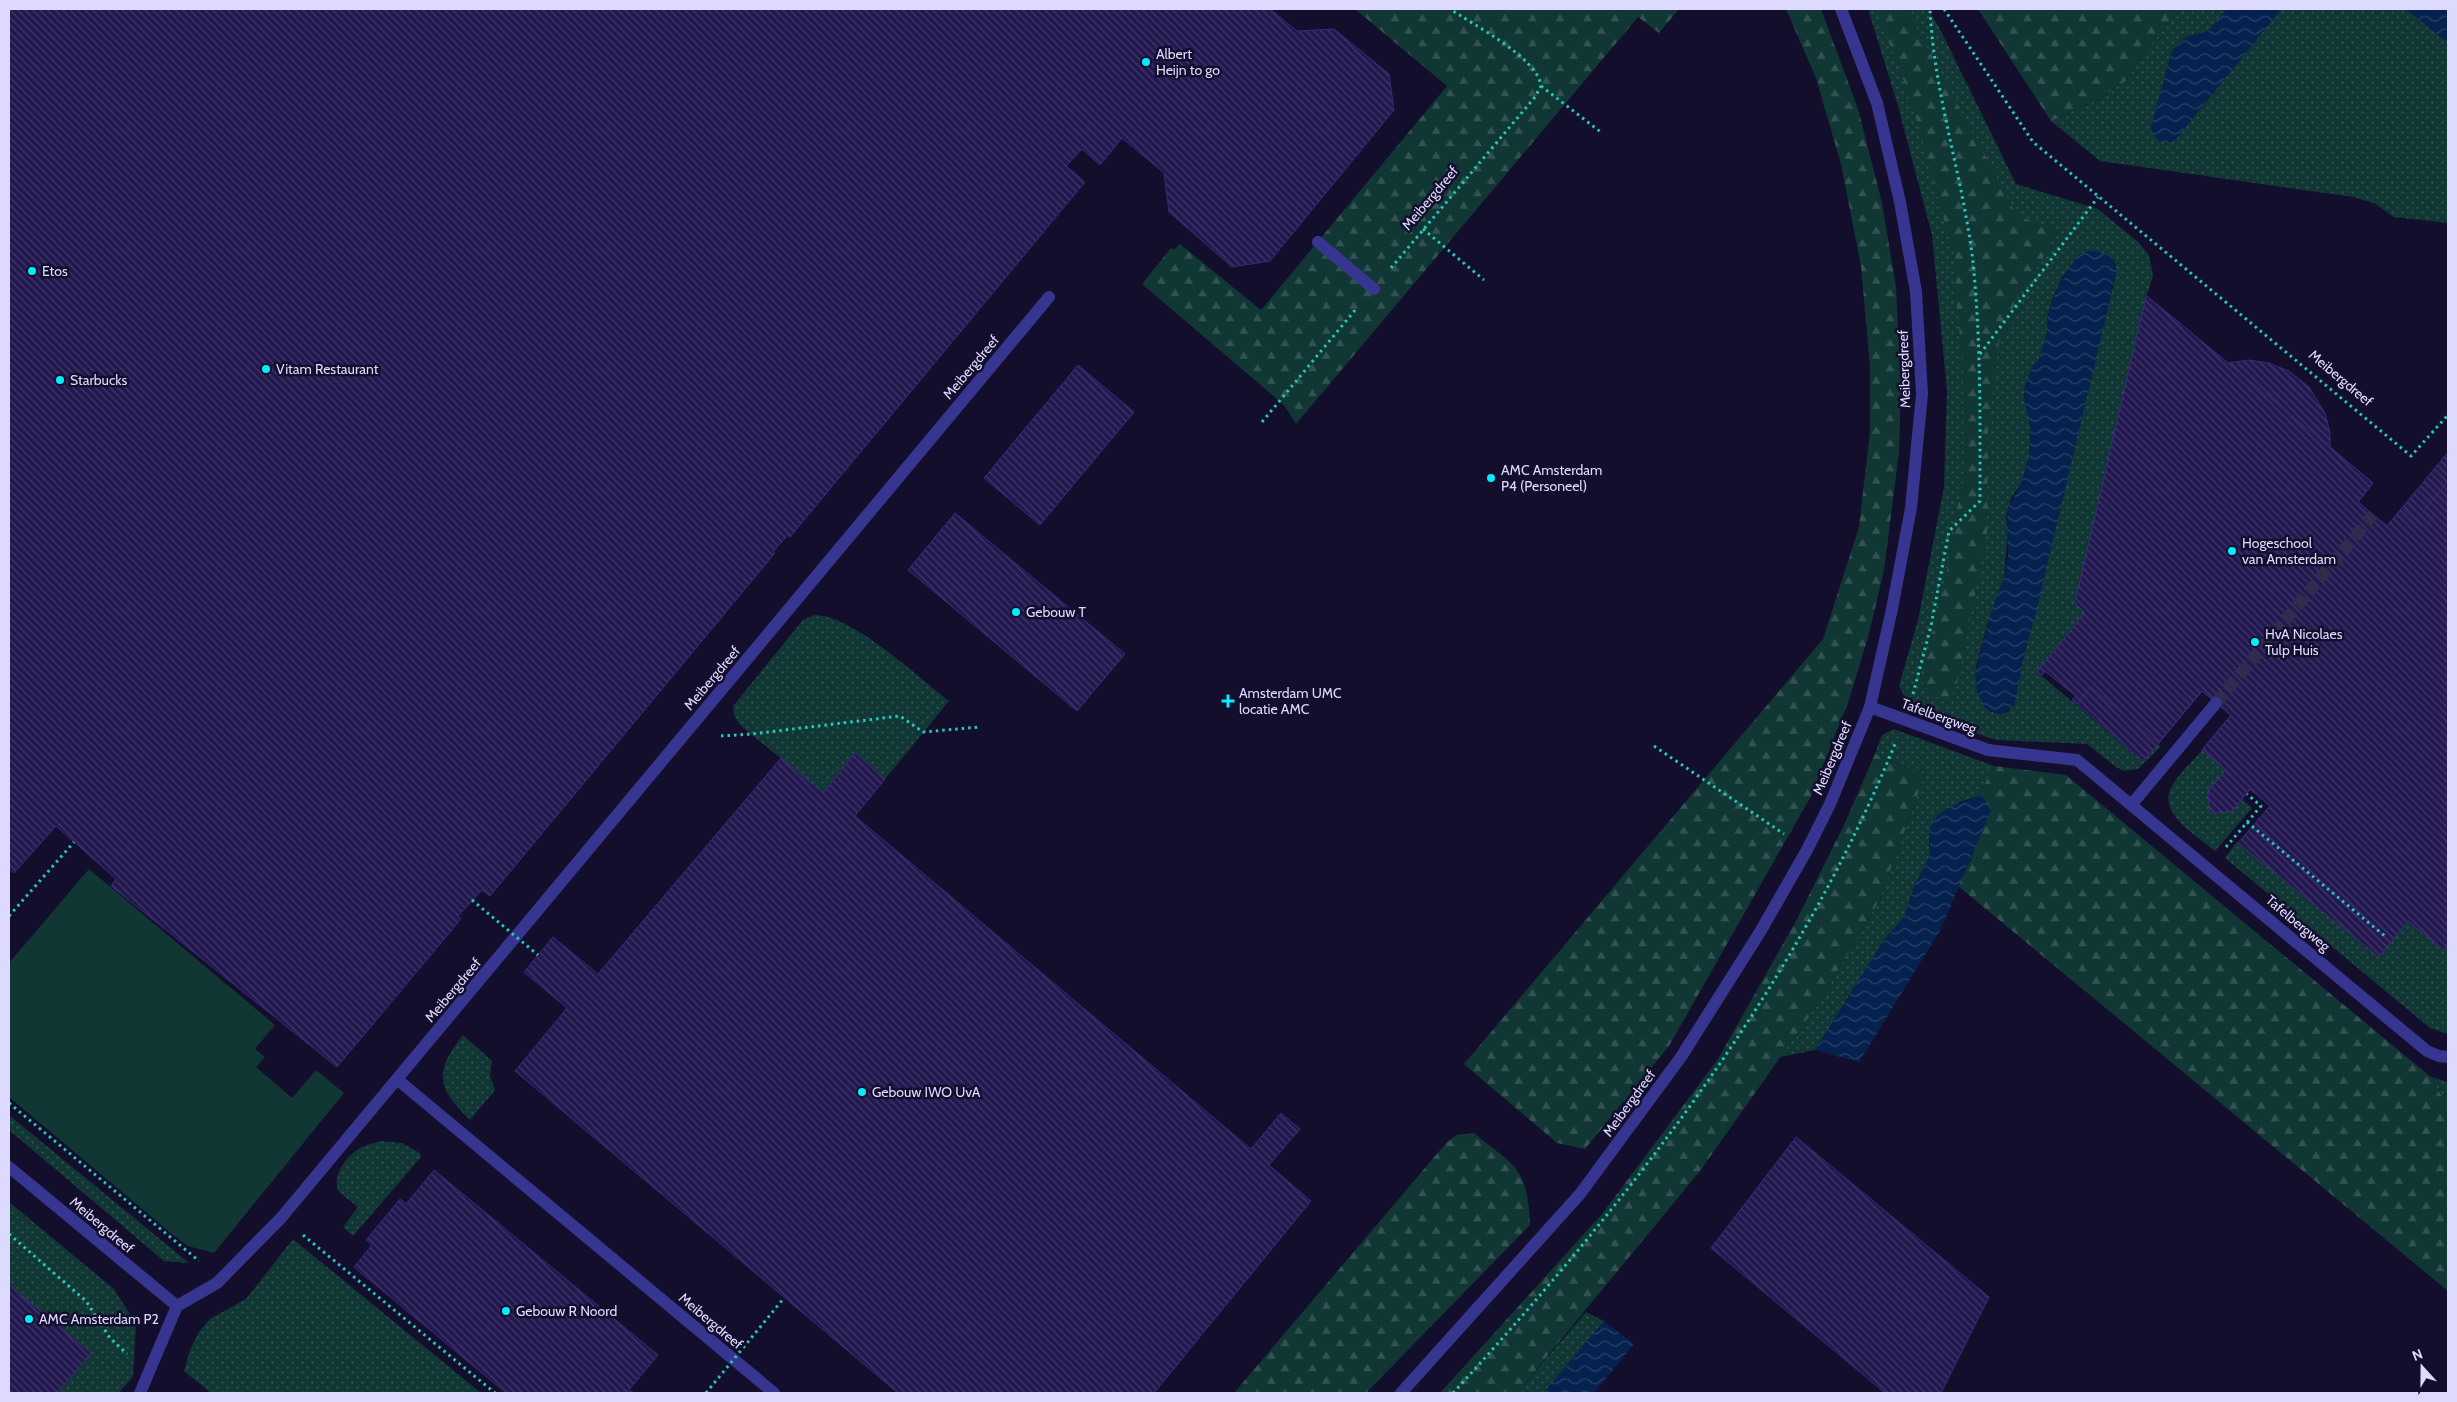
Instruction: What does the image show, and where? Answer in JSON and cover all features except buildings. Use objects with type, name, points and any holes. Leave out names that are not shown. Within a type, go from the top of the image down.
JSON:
[{"type":"street","name":"Meibergdreef","points":[[1401,1393],[1580,1194],[1681,1057],[1760,932],[1807,850],[1830,804],[1870,707],[1892,609],[1911,508],[1922,394],[1916,292],[1900,202],[1877,103],[1841,9]]},
{"type":"street","points":[[1318,242],[1374,289]]},
{"type":"street","name":"Meibergdreef","points":[[9,1167],[177,1306],[221,1279],[281,1218],[398,1080],[1049,297]]},
{"type":"street","points":[[2132,804],[2216,704]]},
{"type":"street","name":"Tafelbergweg","points":[[1870,707],[1988,750],[2077,760],[2427,1050],[2439,1056],[2448,1057]]},
{"type":"street","name":"Meibergdreef","points":[[398,1080],[774,1393]]},
{"type":"street","points":[[140,1393],[177,1306]]},
{"type":"path","points":[[1450,9],[1519,55],[1532,67],[1541,86],[1602,133]]},
{"type":"path","points":[[1453,1393],[1557,1278],[1604,1219],[1722,1062],[1798,941],[1874,794],[1904,720],[1920,673],[1949,531],[1980,501],[1980,355],[1973,261],[1938,78],[1931,32],[1930,9]]},
{"type":"path","name":"Meibergdreef","points":[[1944,9],[2033,142],[2411,456],[2446,416]]},
{"type":"path","name":"Meibergdreef","points":[[1262,422],[1535,97],[1541,86]]},
{"type":"path","points":[[1980,355],[2098,197]]},
{"type":"path","points":[[1423,229],[1484,280]]},
{"type":"path","points":[[682,737],[752,734],[900,716],[923,732],[980,727]]},
{"type":"path","points":[[1654,746],[1807,850],[1838,866]]},
{"type":"path","points":[[2208,869],[2261,806],[2247,794]]},
{"type":"path","points":[[2247,822],[2386,937]]},
{"type":"path","points":[[9,916],[74,842]]},
{"type":"path","points":[[472,900],[538,955]]},
{"type":"path","points":[[9,1104],[221,1279]]},
{"type":"path","points":[[281,1218],[495,1393]]},
{"type":"path","points":[[9,1234],[86,1300],[110,1338],[136,1363],[150,1371]]},
{"type":"path","points":[[706,1393],[784,1298]]},
{"type":"green space","points":[[1355,9],[1679,9],[1659,33],[1638,17],[1296,424],[1284,405],[1142,284],[1171,248],[1174,250],[1180,244],[1261,310],[1447,86]]},
{"type":"green space","points":[[1786,9],[1821,9],[1858,109],[1882,203],[1896,287],[1901,386],[1899,452],[1884,570],[1869,634],[1849,700],[1811,796],[1669,1046],[1585,1149],[1557,1143],[1464,1064],[1823,639],[1859,527],[1870,431],[1870,366],[1861,266],[1841,164],[1816,78]]},
{"type":"green space","points":[[1868,9],[1928,9],[1939,27],[2016,184],[2098,209],[2138,242],[2149,255],[2153,276],[2146,297],[2075,603],[2085,613],[2037,672],[2143,761],[2158,743],[2160,747],[2138,769],[2124,771],[2087,744],[1996,740],[1913,712],[1899,686],[1918,620],[1944,487],[1947,391],[1932,235],[1898,106]],"holes":[[[2116,264],[2116,274],[2020,672],[2009,711],[2001,714],[1994,713],[1989,711],[1976,667],[1988,622],[2004,577],[2008,531],[2006,516],[2012,496],[2021,484],[2029,457],[2031,429],[2024,397],[2025,387],[2032,367],[2039,360],[2047,333],[2047,318],[2053,298],[2062,278],[2071,266]]]},
{"type":"green space","points":[[1875,9],[1907,9],[2017,216],[2058,230],[2046,253],[2014,303],[2013,322],[1999,342],[1988,432],[1987,534],[1956,688],[1949,698],[1934,697],[1922,682],[1948,565],[1964,470],[1963,375],[1953,252],[1919,128],[1900,69]]},
{"type":"green space","points":[[1978,9],[2181,9],[2140,57],[2127,80],[2098,99],[2051,121]]},
{"type":"green space","points":[[2181,9],[2226,9],[2209,31],[2186,37],[2172,51],[2151,127],[2176,139],[2281,9],[2406,9],[2448,43],[2448,223],[2394,217],[2374,203],[2353,197],[2100,161],[2051,121],[2098,99],[2127,80],[2140,57]]},
{"type":"green space","points":[[815,615],[831,618],[848,625],[866,636],[949,701],[885,779],[855,753],[823,793],[740,725],[734,715],[733,706],[803,620]]},
{"type":"green space","points":[[1894,729],[1994,766],[1978,796],[1960,802],[1929,838],[1930,856],[1914,886],[1905,916],[1884,940],[1815,1050],[1780,1057],[1822,998],[1879,901],[1925,775],[1875,754],[1882,735]]},
{"type":"green space","points":[[2202,750],[2226,770],[2208,791],[2211,813],[2232,811],[2242,799],[2252,808],[2215,851],[2181,823],[2174,815],[2170,806],[2169,796],[2172,786]]},
{"type":"green space","points":[[1875,754],[1925,775],[1879,901],[1822,998],[1700,1171],[1517,1393],[1440,1393],[1602,1214],[1718,1059],[1796,921],[1844,825]]},
{"type":"green space","points":[[1994,766],[2066,775],[2431,1077],[2441,1095],[2448,1102],[2448,1291],[1958,886],[1972,857],[1984,798],[1978,796]]},
{"type":"green space","points":[[2237,842],[2379,957],[2408,921],[2444,949],[2448,944],[2448,1034],[2430,1028],[2225,858]]},
{"type":"green space","points":[[89,869],[275,1025],[255,1049],[265,1057],[256,1067],[292,1098],[316,1070],[344,1093],[214,1253],[188,1246],[172,1234],[9,1097],[9,963]]},
{"type":"green space","points":[[463,1035],[492,1061],[490,1076],[495,1090],[470,1120],[450,1098],[443,1079],[447,1059]]},
{"type":"green space","points":[[2431,1077],[2448,1082],[2448,1102],[2441,1095]]},
{"type":"green space","points":[[9,1115],[189,1263],[164,1261],[9,1130]]},
{"type":"green space","points":[[1474,1133],[1517,1170],[1526,1191],[1530,1225],[1366,1393],[1234,1393],[1447,1142],[1457,1135]]},
{"type":"green space","points":[[381,1141],[402,1143],[420,1153],[421,1157],[353,1236],[343,1227],[358,1207],[339,1192],[337,1179],[339,1172],[346,1160],[356,1151],[364,1146]]},
{"type":"green space","points":[[9,1202],[114,1289],[136,1324],[133,1376],[119,1393],[57,1393],[90,1353],[9,1285]]},
{"type":"green space","points":[[293,1239],[481,1393],[211,1393],[184,1371],[190,1350],[199,1332],[210,1319],[246,1299]]},
{"type":"green space","points":[[1586,1312],[1604,1321],[1544,1393],[1517,1393]]},
{"type":"water","points":[[2226,9],[2281,9],[2176,139],[2171,142],[2160,142],[2152,133],[2151,127],[2172,51],[2186,37],[2209,31]]},
{"type":"water","points":[[2406,9],[2448,9],[2448,43]]},
{"type":"water","points":[[2089,251],[2100,252],[2113,259],[2116,274],[2037,608],[2020,672],[2014,706],[2002,714],[1989,711],[1984,706],[1977,691],[1975,676],[1988,622],[2004,577],[2008,556],[2007,509],[2021,484],[2029,457],[2031,429],[2024,397],[2025,387],[2032,367],[2039,360],[2047,333],[2047,318],[2057,289],[2075,259],[2080,254]]},
{"type":"water","points":[[1978,796],[1984,798],[1991,810],[1941,929],[1859,1062],[1815,1050],[1884,940],[1905,916],[1914,886],[1930,856],[1930,827],[1938,815],[1946,809]]},
{"type":"water","points":[[1604,1321],[1634,1344],[1594,1393],[1544,1393]]},
{"type":"tunnel","points":[[2216,703],[2373,515]]},
{"type":"place","name":"Albert Heijn to go","points":[[1146,62]]},
{"type":"place","name":"Etos","points":[[32,271]]},
{"type":"place","name":"Vitam Restaurant","points":[[266,369]]},
{"type":"place","name":"Starbucks","points":[[60,380]]},
{"type":"place","name":"AMC Amsterdam P4 (Personeel)","points":[[1491,478]]},
{"type":"place","name":"Hogeschool van Amsterdam","points":[[2232,551]]},
{"type":"place","name":"Gebouw T","points":[[1016,612]]},
{"type":"place","name":"HvA Nicolaes Tulp Huis","points":[[2255,642]]},
{"type":"place","name":"Amsterdam UMC locatie AMC","points":[[1228,701]]},
{"type":"place","name":"Gebouw IWO UvA","points":[[862,1092]]},
{"type":"place","name":"Gebouw R Noord","points":[[506,1311]]},
{"type":"place","name":"AMC Amsterdam P2","points":[[29,1319]]}]
